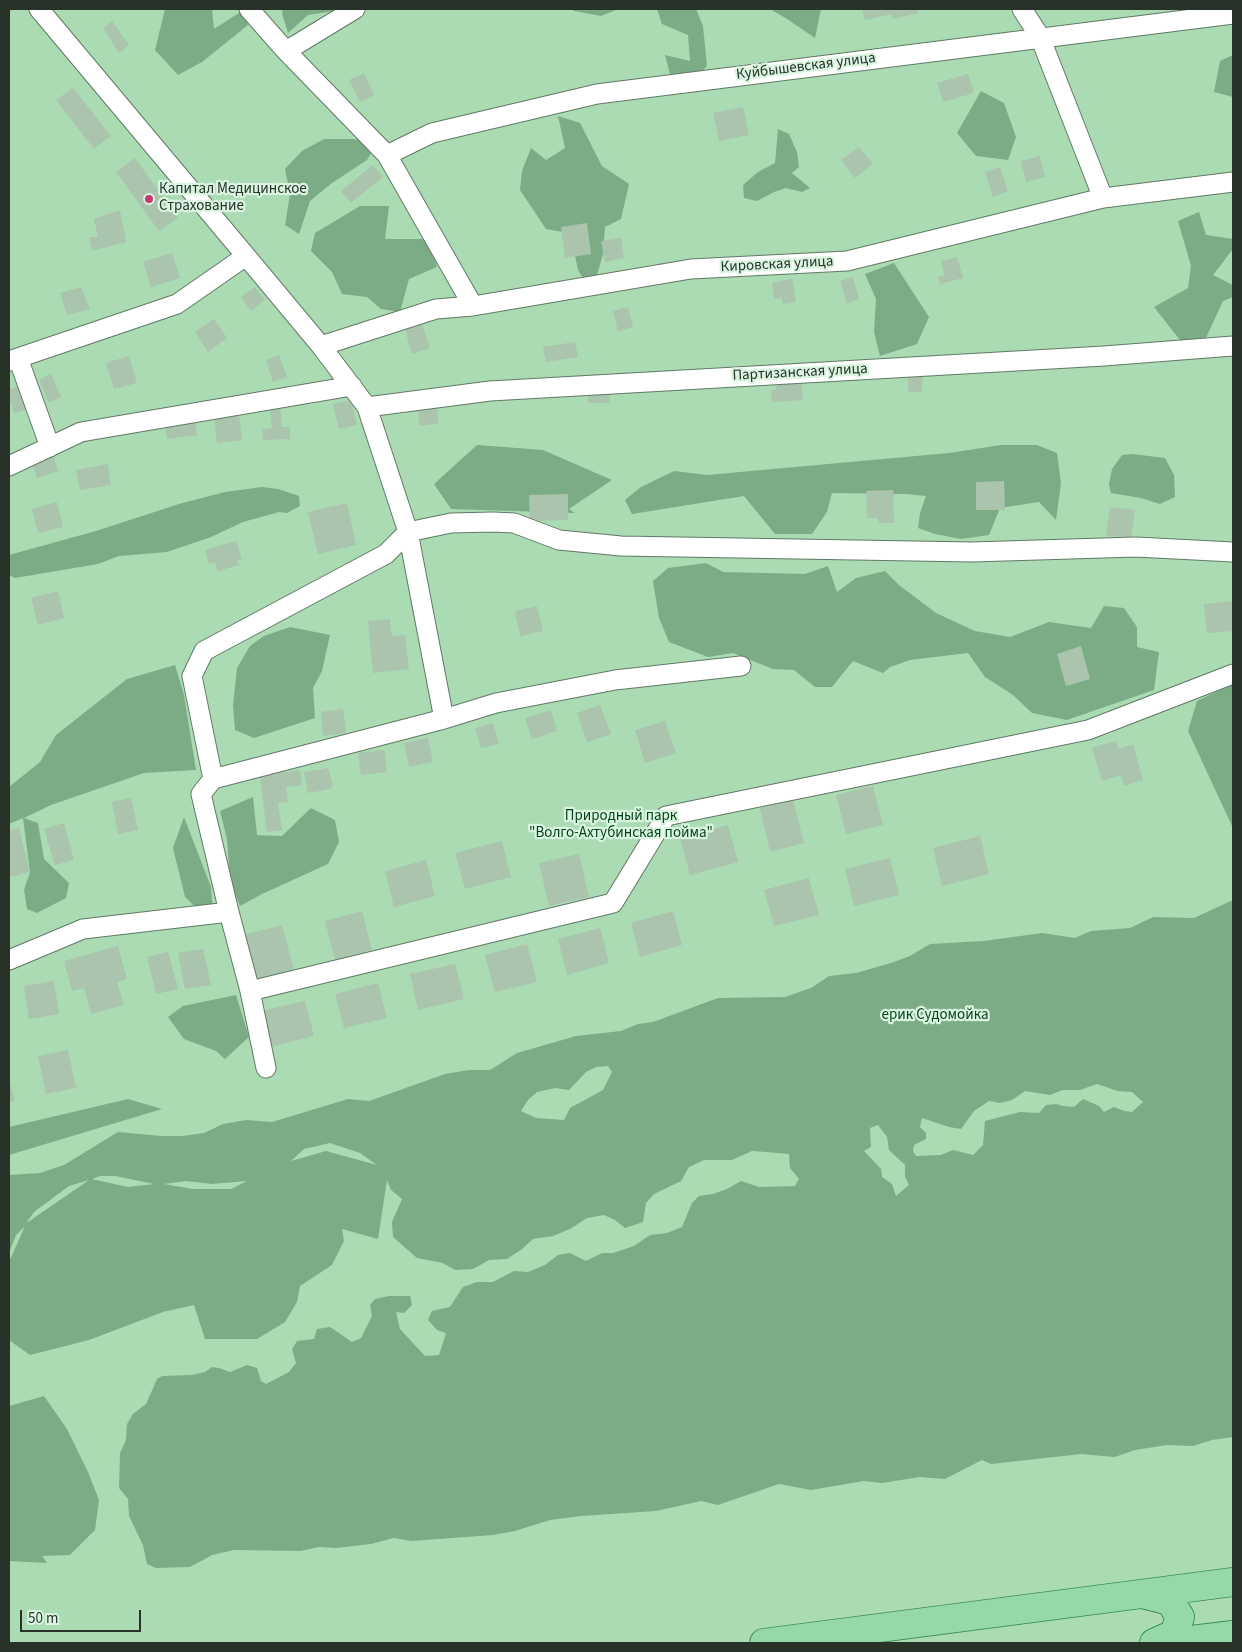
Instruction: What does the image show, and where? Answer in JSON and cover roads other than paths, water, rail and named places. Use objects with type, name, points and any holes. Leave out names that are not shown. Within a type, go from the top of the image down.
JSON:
[{"type":"main road","points":[[764,1643],[1233,1582]]},
{"type":"main road","points":[[1141,1594],[1170,1601],[1180,1617],[1174,1634],[1154,1643]]},
{"type":"main road","points":[[1167,1643],[1233,1635]]},
{"type":"street","points":[[39,9],[321,346],[367,407],[408,532],[444,719]]},
{"type":"street","points":[[249,9],[286,52],[387,155],[473,306]]},
{"type":"street","points":[[286,52],[355,9]]},
{"type":"street","points":[[1022,9],[1040,38],[1103,198]]},
{"type":"street","name":"Куйбышевская улица","points":[[387,155],[432,133],[597,94],[1233,14]]},
{"type":"street","name":"Кировская улица","points":[[321,346],[436,309],[473,306],[691,269],[848,261],[1103,198],[1233,182]]},
{"type":"street","points":[[50,447],[13,360],[177,304],[246,256]]},
{"type":"street","name":"Партизанская улица","points":[[367,407],[490,391],[1104,356],[1233,346]]},
{"type":"street","points":[[9,466],[81,432],[352,386]]},
{"type":"street","points":[[213,779],[192,676],[204,651],[386,554],[408,532],[451,523],[493,522],[514,524],[559,540],[622,546],[972,552],[1136,547],[1233,552]]},
{"type":"street","points":[[266,1068],[250,990],[201,794],[213,779],[444,719],[496,703],[615,680],[741,666]]},
{"type":"street","points":[[250,990],[613,903],[666,816],[1088,730],[1233,674]]},
{"type":"street","points":[[9,960],[83,929],[229,912]]},
{"type":"place","name":"Капитал Медицинское Страхование","points":[[149,199]]},
{"type":"park label","name":"Природный парк \"Волго-Ахтубинская пойма\"","points":[[621,826]]},
{"type":"park label","name":"ерик Судомойка","points":[[935,1016]]}]
